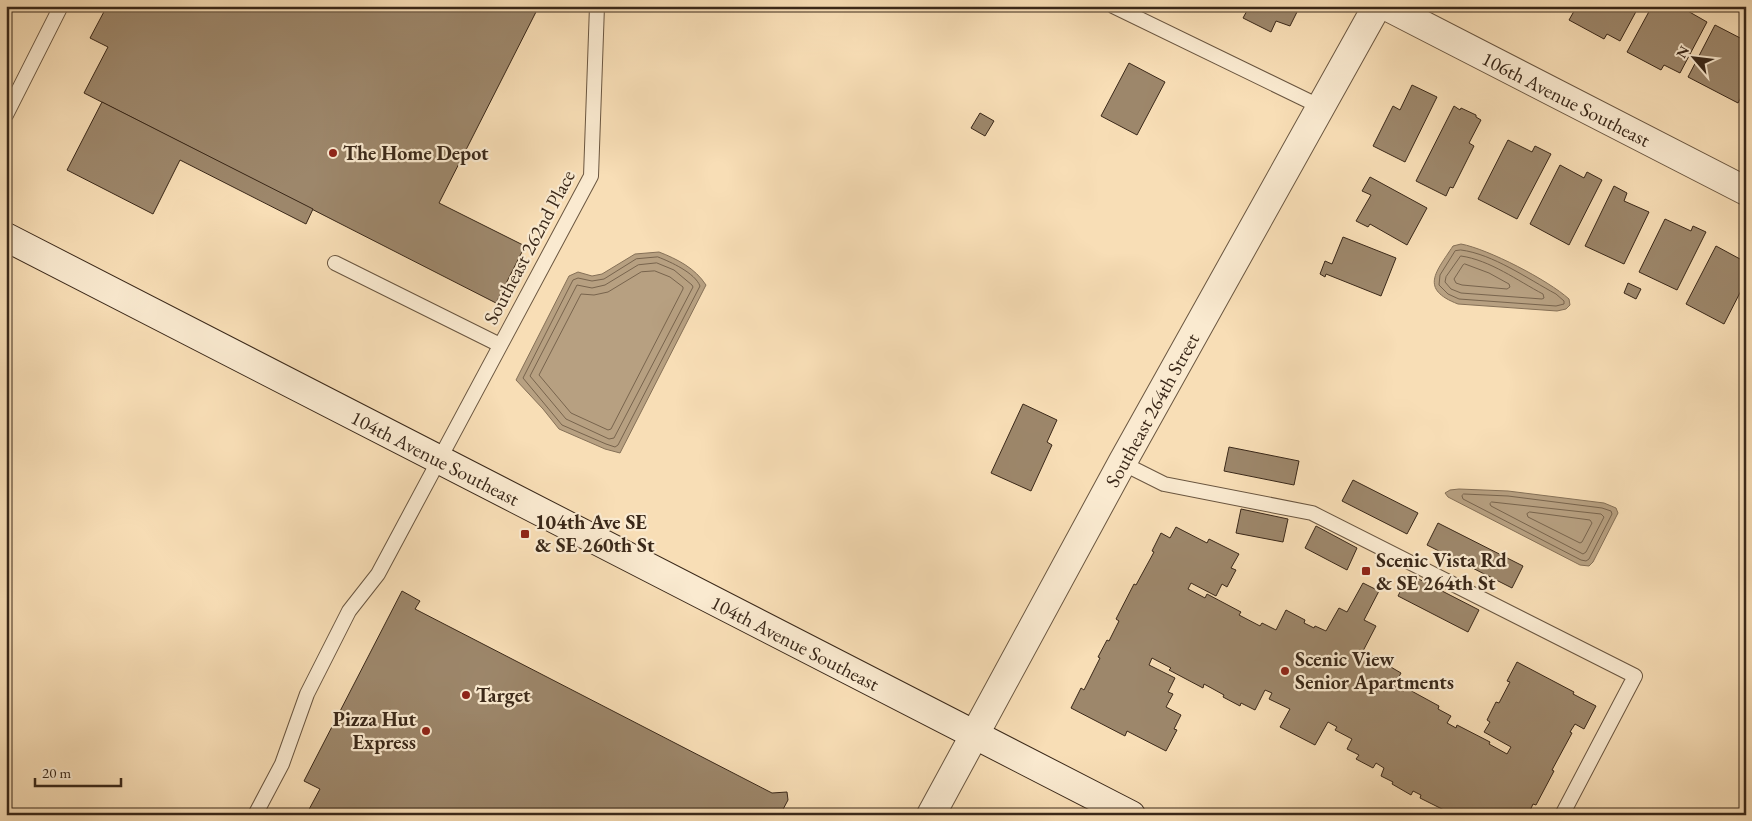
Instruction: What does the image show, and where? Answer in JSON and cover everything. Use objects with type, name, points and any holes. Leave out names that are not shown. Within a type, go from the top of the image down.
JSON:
[{"type":"street","name":"Southeast 264th Street","points":[[931,815],[1122,463],[1377,6]]},
{"type":"street","name":"106th Avenue Southeast","points":[[1386,6],[1746,192]]},
{"type":"street","name":"104th Avenue Southeast","points":[[6,238],[1130,815]]},
{"type":"lane","points":[[6,114],[61,6]]},
{"type":"lane","name":"Southeast 262nd Place","points":[[255,815],[282,764],[307,694],[349,611],[378,574],[591,176],[597,6]]},
{"type":"lane","points":[[1113,6],[1321,107]]},
{"type":"lane","points":[[336,263],[500,345]]},
{"type":"lane","points":[[1122,463],[1164,484],[1312,513],[1635,676],[1562,815]]},
{"type":"water","points":[[1461,244],[1486,252],[1533,275],[1569,299],[1570,305],[1566,309],[1557,311],[1458,304],[1446,298],[1438,292],[1434,279],[1453,246]]},
{"type":"water","points":[[659,252],[685,265],[697,274],[706,285],[620,453],[605,449],[559,429],[516,380],[569,276],[578,272],[592,276],[602,274],[635,254]]},
{"type":"water","points":[[1450,490],[1508,491],[1604,503],[1616,508],[1618,513],[1593,562],[1589,566],[1580,565],[1448,497],[1445,493]]},
{"type":"building","name":"The Home Depot","points":[[107,6],[539,6],[439,203],[525,246],[496,303],[84,93],[108,47],[90,38]]},
{"type":"building","points":[[1247,6],[1300,6],[1290,26],[1276,21],[1271,32],[1243,18],[1249,7]]},
{"type":"building","points":[[1577,6],[1639,6],[1620,41],[1607,34],[1604,39],[1569,20]]},
{"type":"building","points":[[1652,6],[1679,6],[1707,22],[1680,73],[1664,65],[1661,70],[1627,52]]},
{"type":"building","points":[[1715,25],[1746,41],[1746,88],[1738,103],[1688,77]]},
{"type":"building","points":[[1129,63],[1165,82],[1137,135],[1101,116]]},
{"type":"building","points":[[1412,85],[1437,97],[1405,162],[1373,146],[1393,106],[1400,110]]},
{"type":"building","points":[[102,102],[313,209],[306,224],[180,160],[153,214],[67,170]]},
{"type":"building","points":[[1454,106],[1476,115],[1481,120],[1469,143],[1474,146],[1453,188],[1450,187],[1446,196],[1416,181]]},
{"type":"building","points":[[980,113],[994,121],[985,136],[971,128]]},
{"type":"building","points":[[1508,140],[1532,152],[1535,146],[1551,154],[1517,219],[1478,199]]},
{"type":"building","points":[[1560,165],[1584,178],[1587,172],[1602,180],[1569,245],[1530,224]]},
{"type":"building","points":[[1370,177],[1427,208],[1407,245],[1370,224],[1368,227],[1356,221],[1371,195],[1362,191]]},
{"type":"building","points":[[1614,186],[1627,193],[1624,201],[1649,212],[1624,264],[1585,246]]},
{"type":"building","points":[[1665,219],[1691,231],[1693,226],[1706,232],[1677,290],[1639,272]]},
{"type":"building","points":[[1343,237],[1396,258],[1381,296],[1326,274],[1325,277],[1320,274],[1325,261],[1332,264]]},
{"type":"building","points":[[1716,246],[1740,259],[1744,252],[1746,253],[1746,281],[1724,324],[1686,304]]},
{"type":"building","points":[[1628,283],[1641,289],[1636,299],[1624,293]]},
{"type":"building","points":[[1023,404],[1057,420],[1047,442],[1052,445],[1031,491],[991,473]]},
{"type":"building","points":[[1229,447],[1299,461],[1294,485],[1224,471]]},
{"type":"building","points":[[1353,480],[1418,513],[1407,534],[1342,501]]},
{"type":"building","points":[[1241,509],[1288,519],[1283,542],[1236,533]]},
{"type":"building","points":[[1438,523],[1523,566],[1512,588],[1427,545]]},
{"type":"building","points":[[1316,526],[1357,548],[1347,570],[1305,548]]},
{"type":"building","name":"Scenic View Senior Apartments","points":[[1176,527],[1207,543],[1209,539],[1239,554],[1231,568],[1236,570],[1227,587],[1222,584],[1216,596],[1191,583],[1188,589],[1205,598],[1207,594],[1241,612],[1239,615],[1260,626],[1262,623],[1276,630],[1286,610],[1305,620],[1304,623],[1326,631],[1339,608],[1347,612],[1363,583],[1379,591],[1364,620],[1376,626],[1362,653],[1371,658],[1372,656],[1401,673],[1394,686],[1404,691],[1406,688],[1439,706],[1438,709],[1451,716],[1447,723],[1456,728],[1457,725],[1490,742],[1489,744],[1507,754],[1511,747],[1484,732],[1490,722],[1487,720],[1496,702],[1499,703],[1510,682],[1507,681],[1517,662],[1574,692],[1573,694],[1596,706],[1584,729],[1575,724],[1570,732],[1572,733],[1552,770],[1554,771],[1536,805],[1533,804],[1528,815],[1458,815],[1453,812],[1452,814],[1420,798],[1421,795],[1413,791],[1411,795],[1392,784],[1393,782],[1381,776],[1384,768],[1376,763],[1373,768],[1356,759],[1359,755],[1347,749],[1352,739],[1335,730],[1337,727],[1328,722],[1315,745],[1280,727],[1290,709],[1269,699],[1272,693],[1265,690],[1255,710],[1241,703],[1240,706],[1204,684],[1203,688],[1169,670],[1171,668],[1152,658],[1149,665],[1175,678],[1168,692],[1173,694],[1166,707],[1181,715],[1174,729],[1177,730],[1166,751],[1127,731],[1125,736],[1071,708],[1081,688],[1084,690],[1100,658],[1098,657],[1119,621],[1116,619],[1134,584],[1136,585],[1154,552],[1152,551],[1161,533],[1170,538]]},
{"type":"building","points":[[1409,574],[1479,610],[1468,632],[1398,596]]},
{"type":"building","name":"Target","points":[[402,591],[420,601],[415,609],[772,793],[787,792],[788,800],[780,815],[306,815],[320,789],[304,781]]},
{"type":"place","name":"The Home Depot","points":[[333,153]]},
{"type":"place","name":"104th Ave SE & SE 260th St","points":[[525,534]]},
{"type":"place","name":"Scenic Vista Rd & SE 264th St","points":[[1366,571]]},
{"type":"place","name":"Scenic View Senior Apartments","points":[[1285,671]]},
{"type":"place","name":"Target","points":[[466,695]]},
{"type":"place","name":"Pizza Hut Express","points":[[426,731]]}]
